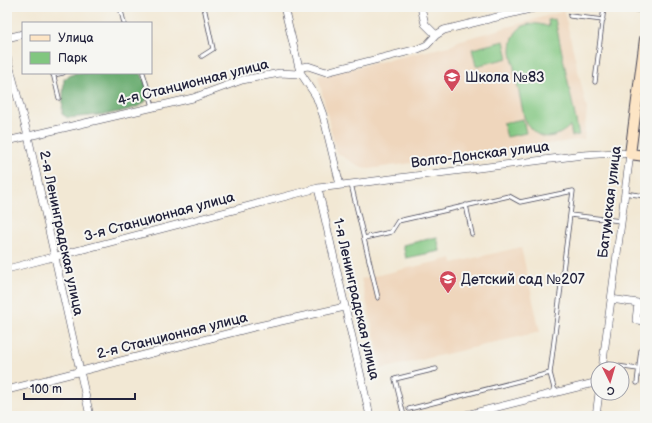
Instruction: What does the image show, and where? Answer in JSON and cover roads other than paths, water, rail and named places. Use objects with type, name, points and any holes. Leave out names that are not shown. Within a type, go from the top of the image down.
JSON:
[{"type":"street","points":[[284,7],[300,72],[316,96],[323,115],[340,185]]},
{"type":"street","points":[[421,7],[425,24],[436,35]]},
{"type":"street","name":"4-я Станционная улица","points":[[7,141],[153,106],[193,98],[242,80],[280,73],[294,75],[300,72],[302,67],[308,66],[326,72],[418,50],[427,45],[436,35],[444,30],[538,7]]},
{"type":"street","points":[[624,7],[645,9]]},
{"type":"street","points":[[7,38],[22,34]]},
{"type":"street","name":"Батумская улица","points":[[603,361],[624,193],[642,86],[645,39]]},
{"type":"street","name":"2-я Ленинградская улица","points":[[7,57],[28,136],[79,372],[90,416]]},
{"type":"street","name":"Волго-Донская улица","points":[[318,188],[583,156],[616,153],[645,156]]},
{"type":"street","name":"3-я Станционная улица","points":[[7,269],[318,188]]},
{"type":"street","name":"1-я Ленинградская улица","points":[[318,188],[370,416]]},
{"type":"street","points":[[611,299],[642,303],[636,320],[645,321]]},
{"type":"street","name":"2-я Станционная улица","points":[[7,390],[254,327],[345,307]]},
{"type":"street","points":[[462,416],[590,384]]},
{"type":"street","points":[[596,416],[598,401]]},
{"type":"lane","points":[[120,7],[124,22]]},
{"type":"lane","points":[[202,56],[213,49],[204,7]]},
{"type":"lane","points":[[595,82],[604,7]]},
{"type":"lane","points":[[570,16],[602,20]]},
{"type":"lane","points":[[53,74],[59,98]]},
{"type":"lane","points":[[143,74],[153,106]]},
{"type":"lane","points":[[351,183],[378,298]]},
{"type":"lane","points":[[364,238],[391,232],[398,221],[509,196],[520,202],[573,191],[550,373],[555,394]]},
{"type":"lane","points":[[624,193],[645,196]]},
{"type":"lane","points":[[466,206],[472,234]]},
{"type":"lane","points":[[570,215],[621,221]]},
{"type":"lane","points":[[636,383],[641,350]]},
{"type":"lane","points":[[630,368],[638,369]]},
{"type":"lane","points":[[404,416],[395,379],[436,369]]},
{"type":"lane","points":[[409,409],[550,373]]},
{"type":"place","name":"Школа №83","points":[[452,92]]},
{"type":"place","name":"Детский сад №207","points":[[448,294]]}]
